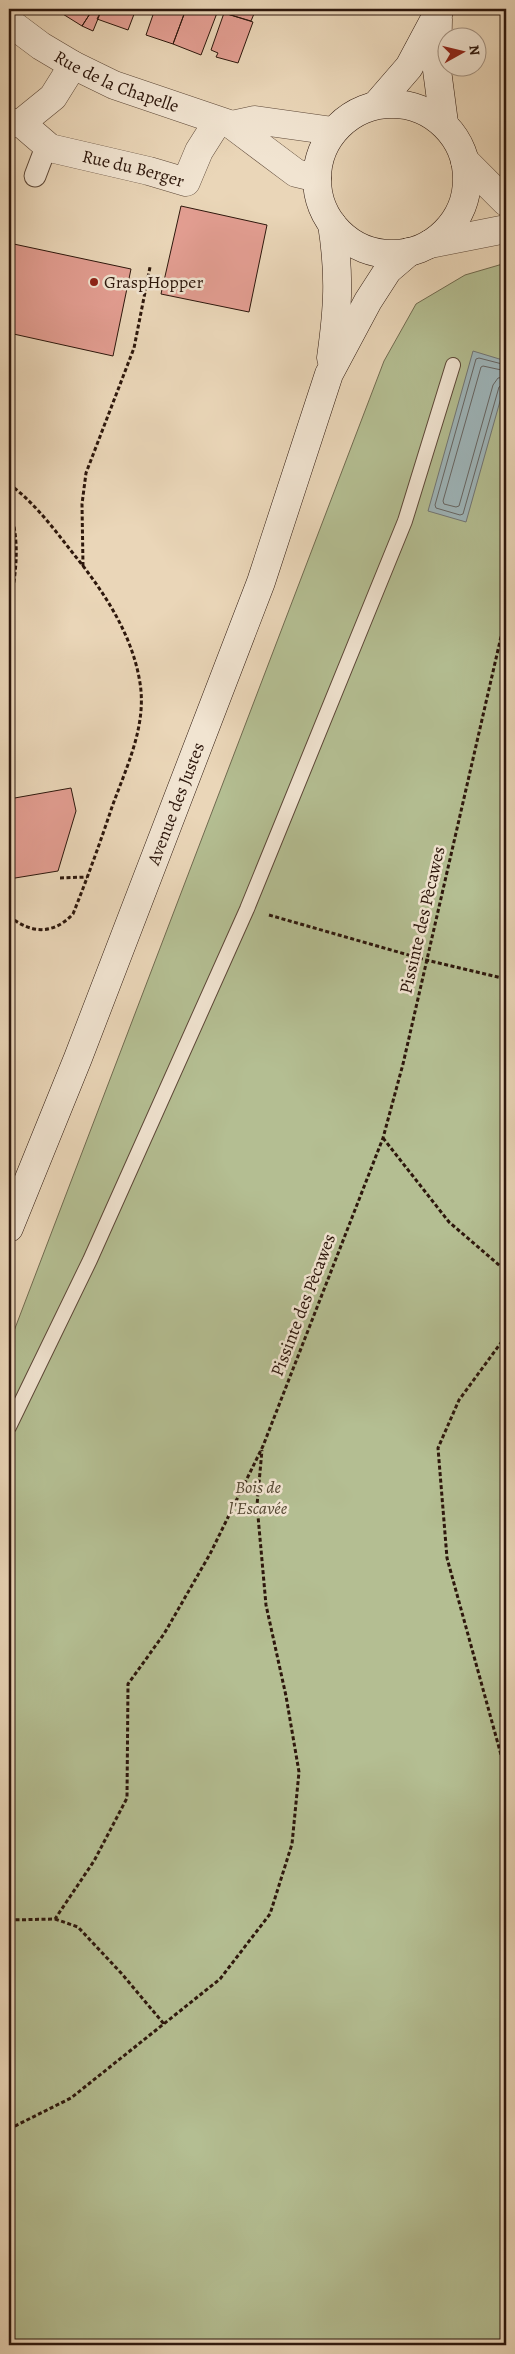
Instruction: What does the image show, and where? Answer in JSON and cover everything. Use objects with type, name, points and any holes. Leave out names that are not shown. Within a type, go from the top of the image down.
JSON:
[{"type":"main road","points":[[377,104],[409,67],[439,12]]},
{"type":"main road","points":[[439,12],[437,70],[444,123]]},
{"type":"main road","name":"Rue de la Chapelle","points":[[9,22],[41,46],[72,65],[114,85],[225,123],[296,173],[316,178]]},
{"type":"main road","name":"Rue du Berger","points":[[72,65],[53,97],[15,123],[46,146],[186,182],[199,151],[225,123]]},
{"type":"main road","points":[[419,248],[448,228],[461,208],[467,185],[465,161],[457,140],[444,123],[424,110],[401,103],[377,104],[353,114],[333,131],[316,178],[320,203],[332,224],[353,244],[380,253],[419,248],[506,229]]},
{"type":"main road","points":[[225,123],[255,120],[333,131]]},
{"type":"main road","points":[[465,161],[506,202]]},
{"type":"main road","name":"Avenue des Justes","points":[[329,374],[338,306],[338,262],[332,224]]},
{"type":"main road","name":"Avenue des Justes","points":[[9,1228],[81,1048],[261,582],[329,374],[368,301],[388,270],[419,248]]},
{"type":"street","points":[[35,176],[46,146]]},
{"type":"lane","points":[[9,1427],[90,1260],[247,909],[405,521],[453,365]]},
{"type":"path","points":[[83,567],[82,498],[86,473],[134,348],[150,267]]},
{"type":"path","points":[[9,484],[21,493],[48,521],[107,600],[128,642],[140,684],[141,712],[135,745],[73,914],[63,924],[40,930],[17,923],[9,916]]},
{"type":"path","points":[[9,508],[13,521],[17,563],[9,609]]},
{"type":"path","name":"Pissinte des Pècawes","points":[[55,1919],[94,1860],[126,1798],[128,1684],[164,1634],[210,1554],[263,1446],[384,1138],[404,1064],[426,960],[506,614]]},
{"type":"path","points":[[60,878],[87,877]]},
{"type":"path","points":[[247,909],[426,960],[506,979]]},
{"type":"path","points":[[384,1138],[450,1222],[506,1271]]},
{"type":"path","points":[[506,1336],[460,1400],[438,1448],[447,1558],[506,1773]]},
{"type":"path","points":[[9,2129],[71,2098],[220,1979],[270,1914],[292,1844],[299,1772],[286,1696],[266,1605],[257,1505],[263,1446]]},
{"type":"path","points":[[9,1920],[55,1919],[78,1927],[122,1974],[164,2024]]},
{"type":"path","points":[[506,1920],[506,1936]]},
{"type":"green space","name":"Bois de l'Escavée","points":[[506,263],[506,2345],[9,2345],[9,1344],[384,361],[416,304],[465,275]]},
{"type":"water","points":[[473,351],[506,361],[506,380],[466,522],[428,511]]},
{"type":"building","points":[[60,9],[93,9],[82,26],[58,11]]},
{"type":"building","points":[[93,9],[102,9],[93,31],[82,26]]},
{"type":"building","points":[[102,9],[136,9],[128,30],[97,19]]},
{"type":"building","points":[[155,9],[186,9],[173,44],[146,35]]},
{"type":"building","points":[[186,9],[204,9],[217,13],[201,55],[173,44]]},
{"type":"building","points":[[226,9],[256,9],[251,21],[224,13]]},
{"type":"building","points":[[224,13],[253,22],[238,63],[216,57],[218,53],[211,50]]},
{"type":"building","points":[[181,206],[267,225],[249,312],[161,294]]},
{"type":"building","points":[[9,243],[131,269],[113,356],[9,333]]},
{"type":"building","points":[[71,788],[76,811],[58,871],[9,879],[9,799]]},
{"type":"place","name":"GraspHopper","points":[[94,282]]}]
